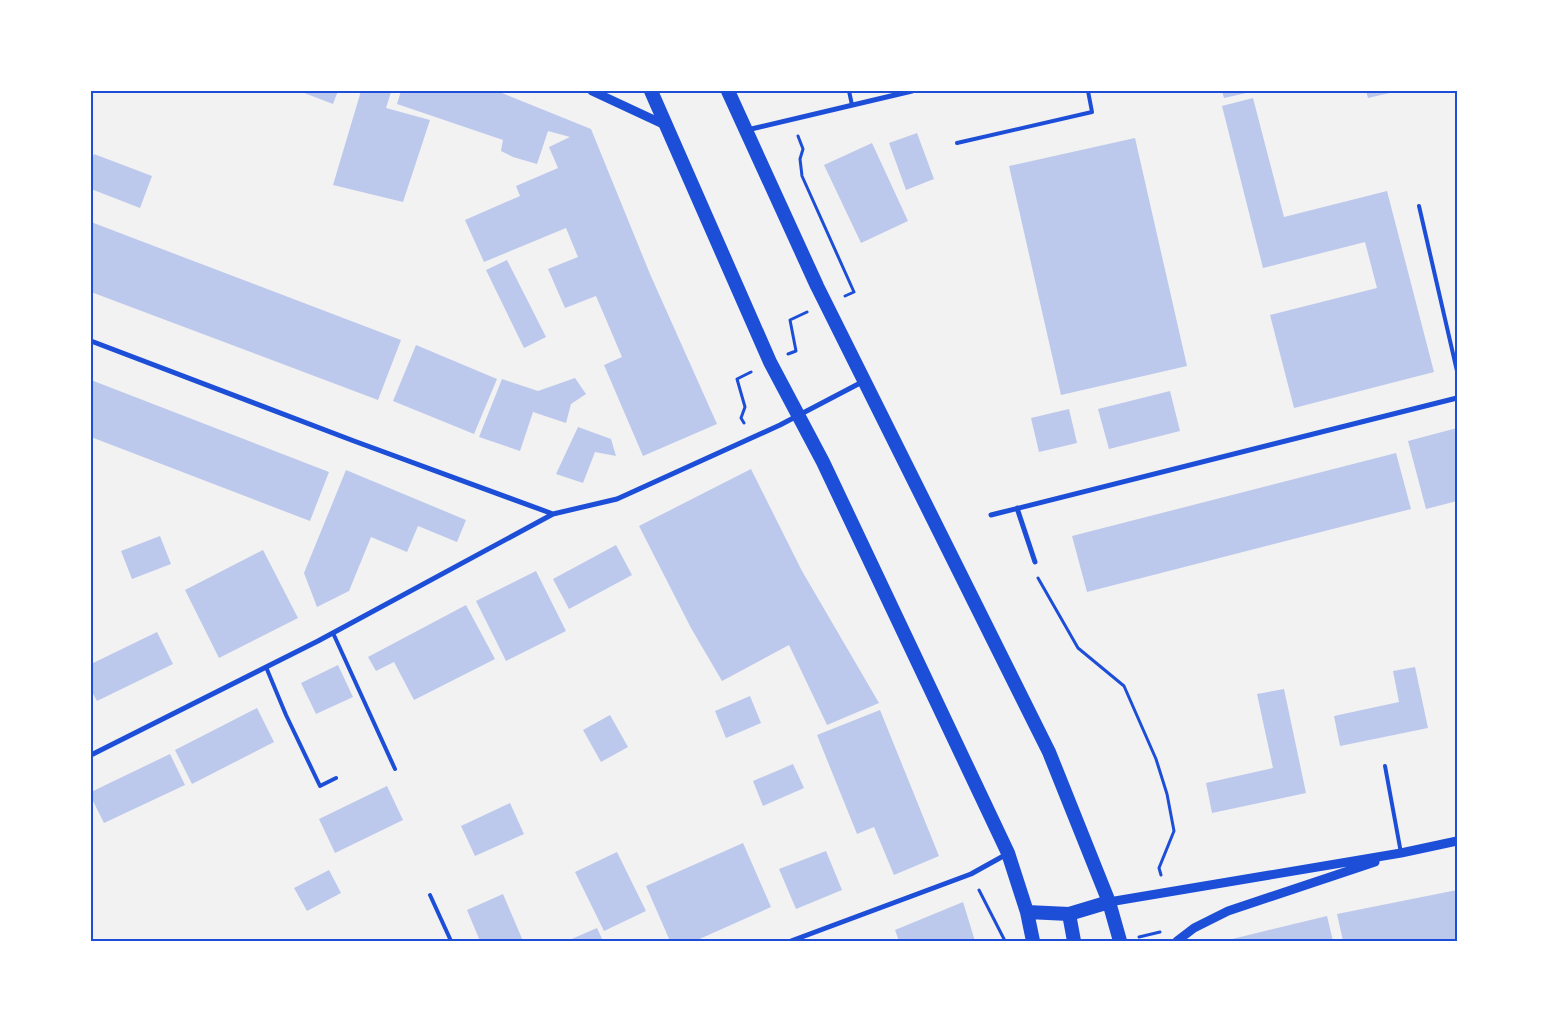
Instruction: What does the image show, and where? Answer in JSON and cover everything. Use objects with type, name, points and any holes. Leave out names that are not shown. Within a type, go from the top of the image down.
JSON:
[{"type":"highway","points":[[651,91],[770,362],[822,462],[1008,854],[1027,912],[1033,941]]},
{"type":"highway","points":[[728,91],[817,286],[1049,752],[1125,940]]},
{"type":"highway","points":[[1027,912],[1069,914],[1109,902]]},
{"type":"highway","points":[[1069,914],[1074,941]]},
{"type":"street","points":[[592,91],[666,125]]},
{"type":"street","points":[[746,130],[912,91]]},
{"type":"street","points":[[91,341],[553,514]]},
{"type":"street","points":[[91,755],[333,633],[553,514],[617,498],[732,448],[864,380]]},
{"type":"street","points":[[991,514],[1457,398]]},
{"type":"street","points":[[1017,508],[1035,562]]},
{"type":"street","points":[[1109,902],[1402,853],[1457,841]]},
{"type":"street","points":[[1178,939],[1194,928],[1228,911],[1402,853]]},
{"type":"street","points":[[791,941],[971,874],[1008,854]]},
{"type":"lane","points":[[849,91],[852,105]]},
{"type":"lane","points":[[957,143],[1092,112],[1088,91]]},
{"type":"lane","points":[[1419,206],[1457,371]]},
{"type":"lane","points":[[333,633],[395,769]]},
{"type":"lane","points":[[266,667],[286,715],[320,786],[336,778]]},
{"type":"lane","points":[[1385,766],[1402,853]]},
{"type":"lane","points":[[430,895],[450,941]]},
{"type":"path","points":[[1035,562],[1039,582],[1078,648],[1124,686],[1156,759],[1167,794],[1174,831],[1159,868],[1166,892]]},
{"type":"path","points":[[971,874],[1004,941]]},
{"type":"path","points":[[1125,940],[1176,929],[1178,939]]},
{"type":"building","points":[[299,91],[338,91],[333,104]]},
{"type":"building","points":[[361,91],[391,92],[386,108],[430,120],[403,202],[333,185]]},
{"type":"building","points":[[401,91],[497,91],[591,129],[650,274],[717,424],[643,456],[604,365],[622,357],[596,296],[565,308],[548,269],[578,257],[566,228],[484,262],[465,220],[520,196],[516,186],[558,168],[549,147],[570,137],[548,131],[537,164],[513,157],[501,151],[503,140],[397,104]]},
{"type":"building","points":[[1222,91],[1251,91],[1251,92],[1224,98]]},
{"type":"building","points":[[1366,91],[1394,91],[1394,92],[1368,98]]},
{"type":"building","points":[[1253,98],[1284,217],[1387,191],[1434,372],[1294,408],[1270,315],[1377,288],[1365,242],[1263,268],[1222,106]]},
{"type":"building","points":[[917,133],[934,179],[906,190],[889,143]]},
{"type":"building","points":[[1135,138],[1187,366],[1061,395],[1009,166]]},
{"type":"building","points":[[872,143],[908,221],[861,243],[824,165]]},
{"type":"building","points":[[94,154],[152,176],[140,208],[91,189],[91,161]]},
{"type":"building","points":[[91,222],[401,340],[378,400],[91,292]]},
{"type":"building","points":[[507,260],[546,337],[524,348],[486,270]]},
{"type":"building","points":[[416,345],[497,379],[474,434],[393,401]]},
{"type":"building","points":[[575,378],[586,394],[571,404],[566,423],[533,412],[520,451],[479,437],[502,379],[538,391]]},
{"type":"building","points":[[91,380],[329,472],[310,521],[91,437]]},
{"type":"building","points":[[1170,391],[1180,431],[1109,449],[1098,409]]},
{"type":"building","points":[[1069,409],[1077,443],[1039,452],[1031,418]]},
{"type":"building","points":[[578,427],[611,439],[616,456],[595,452],[583,483],[556,474]]},
{"type":"building","points":[[1457,428],[1457,501],[1426,509],[1408,441]]},
{"type":"building","points":[[1396,453],[1411,509],[1087,592],[1072,536]]},
{"type":"building","points":[[751,469],[802,571],[879,703],[827,725],[789,645],[722,681],[691,628],[639,526]]},
{"type":"building","points":[[346,470],[466,520],[457,542],[418,526],[407,552],[371,537],[349,591],[317,607],[304,573]]},
{"type":"building","points":[[160,536],[171,564],[132,579],[121,551]]},
{"type":"building","points":[[616,545],[632,575],[569,609],[553,579]]},
{"type":"building","points":[[263,550],[298,618],[219,658],[185,590]]},
{"type":"building","points":[[536,571],[566,631],[506,661],[476,601]]},
{"type":"building","points":[[466,605],[495,659],[414,700],[394,662],[376,671],[368,657]]},
{"type":"building","points":[[157,632],[173,664],[97,701],[91,690],[91,664]]},
{"type":"building","points":[[338,665],[353,697],[316,714],[301,683]]},
{"type":"building","points":[[1415,667],[1428,728],[1340,746],[1334,716],[1399,702],[1393,671]]},
{"type":"building","points":[[1284,689],[1306,793],[1212,813],[1206,783],[1273,768],[1257,694]]},
{"type":"building","points":[[750,696],[761,723],[726,738],[715,711]]},
{"type":"building","points":[[257,708],[274,742],[192,784],[175,750]]},
{"type":"building","points":[[880,710],[939,856],[894,875],[874,827],[857,834],[817,735]]},
{"type":"building","points":[[610,715],[628,747],[601,762],[583,730]]},
{"type":"building","points":[[170,754],[185,785],[104,823],[91,797],[91,792]]},
{"type":"building","points":[[793,764],[804,788],[763,806],[753,781]]},
{"type":"building","points":[[387,786],[403,820],[335,853],[319,819]]},
{"type":"building","points":[[510,803],[524,834],[475,856],[461,826]]},
{"type":"building","points":[[743,843],[771,907],[695,941],[670,941],[646,886]]},
{"type":"building","points":[[826,851],[842,890],[796,909],[779,869]]},
{"type":"building","points":[[617,852],[646,911],[604,931],[575,872]]},
{"type":"building","points":[[329,870],[341,893],[307,911],[294,888]]},
{"type":"building","points":[[1457,890],[1457,941],[1343,941],[1337,914]]},
{"type":"building","points":[[503,894],[523,941],[480,941],[467,910]]},
{"type":"building","points":[[963,902],[975,941],[899,941],[895,930]]},
{"type":"building","points":[[1327,916],[1333,941],[1228,941],[1228,940]]},
{"type":"building","points":[[597,928],[603,941],[567,941]]}]
